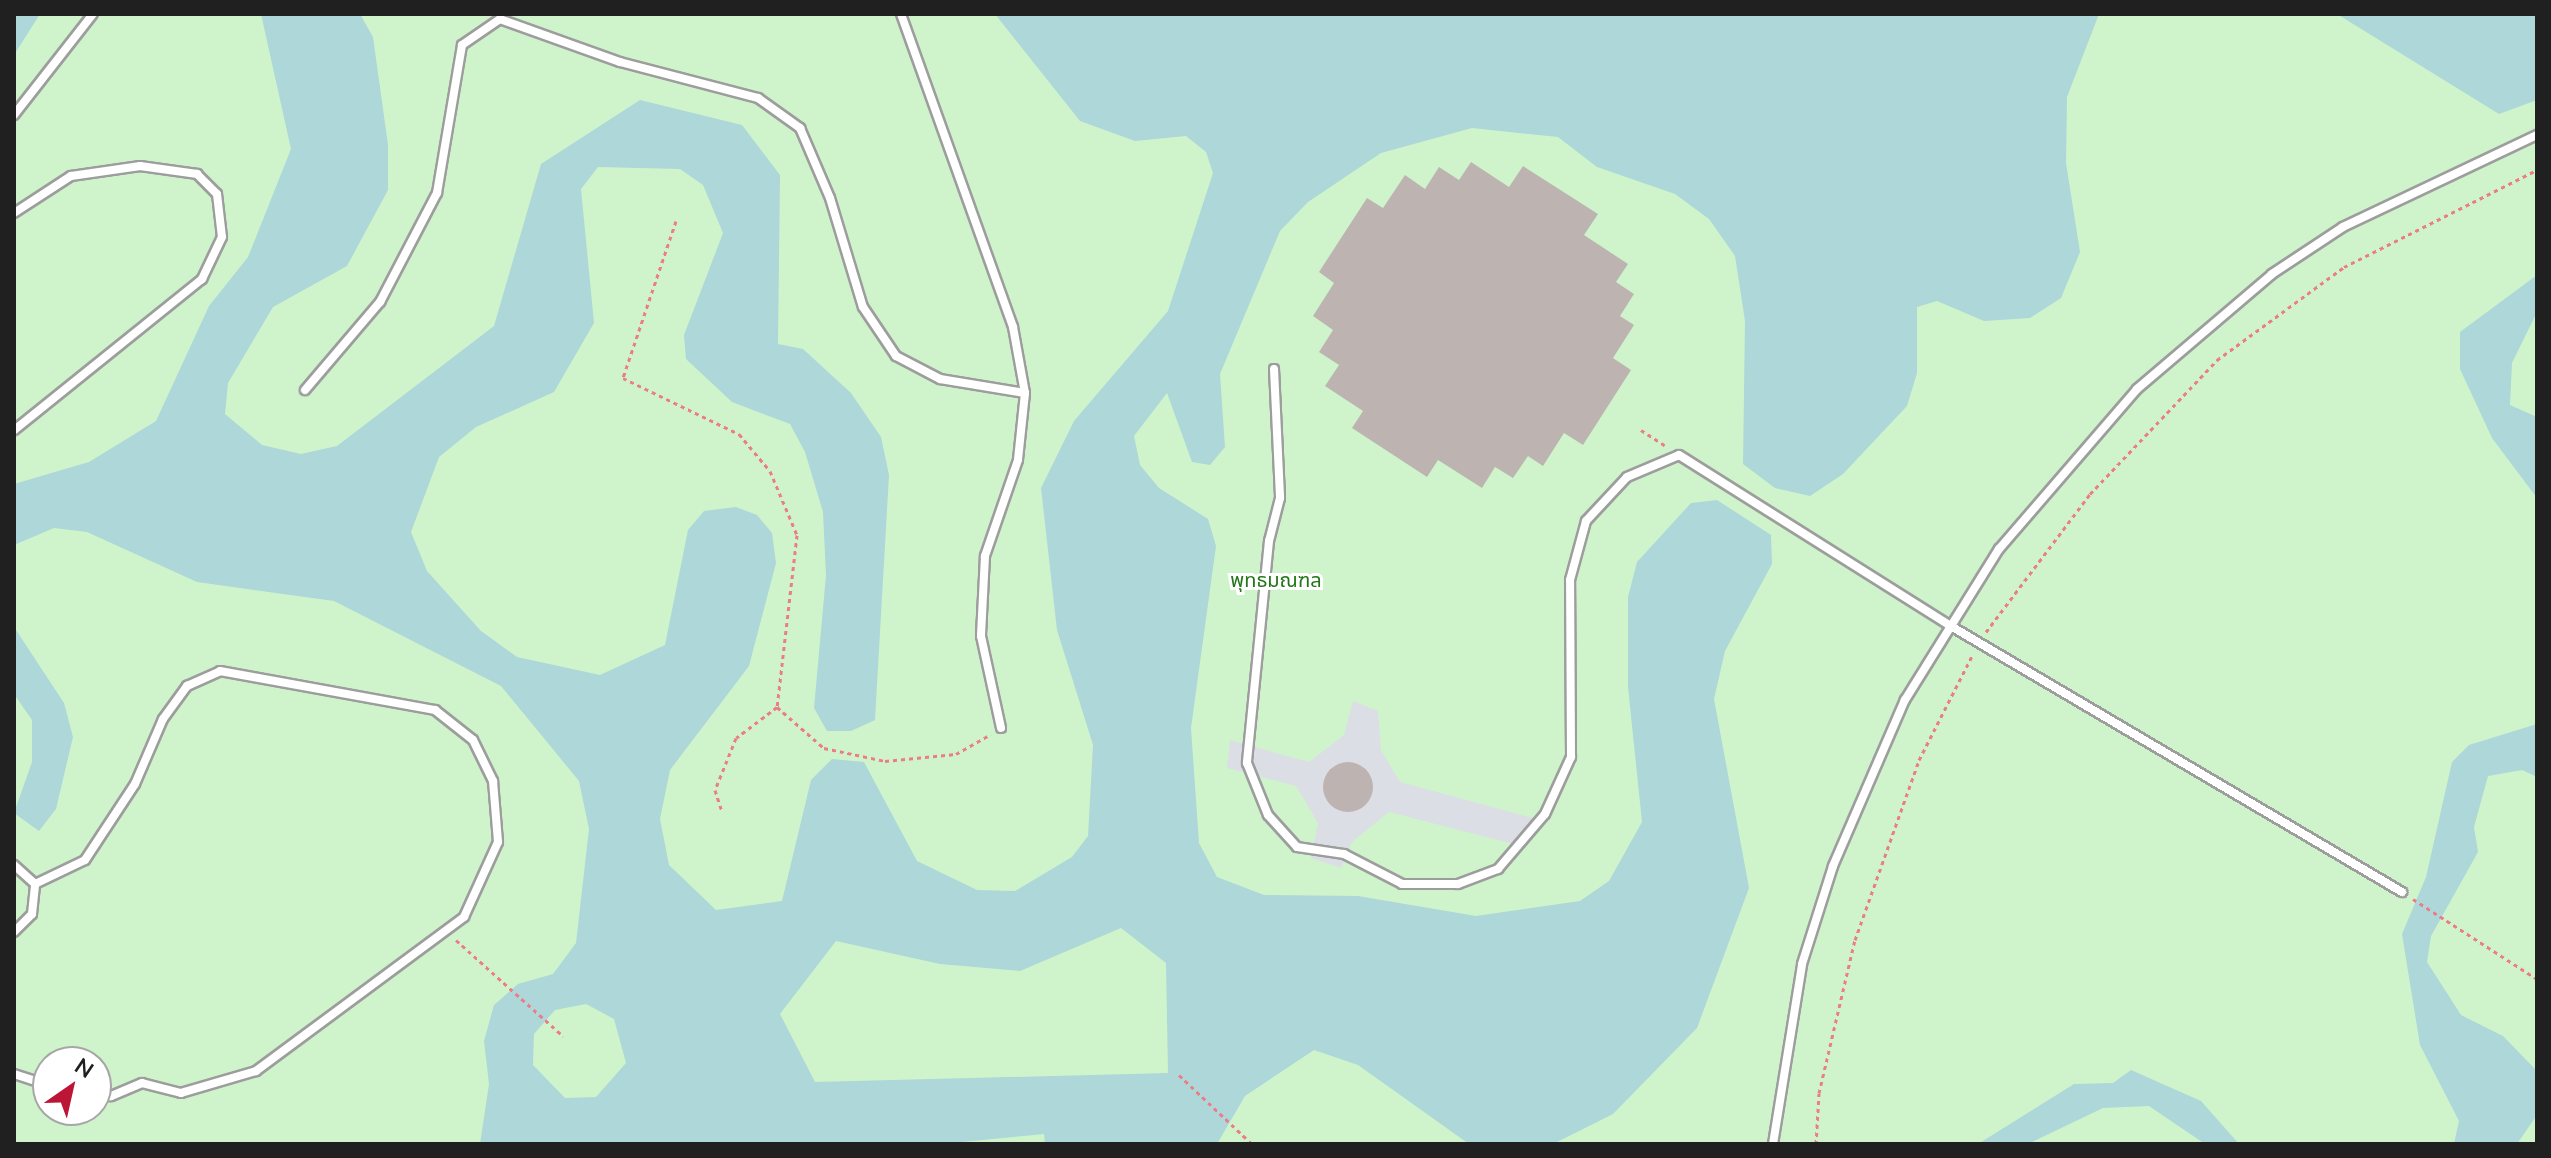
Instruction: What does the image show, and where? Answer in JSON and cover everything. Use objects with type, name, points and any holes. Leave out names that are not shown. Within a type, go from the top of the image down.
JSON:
[{"type":"lane","points":[[14,115],[93,14]]},
{"type":"lane","points":[[901,14],[1013,327],[1025,393],[1018,460],[985,556],[981,636],[1001,728]]},
{"type":"lane","points":[[305,390],[380,302],[437,193],[462,45],[500,19],[769,105],[800,128],[830,198],[863,307],[896,356],[940,379],[1025,393]]},
{"type":"lane","points":[[1773,1144],[1802,964],[1833,866],[1876,759],[1949,625],[2063,470],[2204,326],[2343,227],[2506,147],[2537,135]]},
{"type":"lane","points":[[14,213],[71,176],[140,166],[197,174],[217,194],[222,237],[202,279],[14,430]]},
{"type":"lane","points":[[1274,369],[1280,498],[1269,541],[1247,763],[1268,815],[1297,847],[1344,854],[1402,884],[1458,884],[1498,869],[1545,814],[1571,757],[1573,555],[1603,499],[1627,477],[1679,455],[1949,625],[2402,892]]},
{"type":"lane","points":[[35,884],[85,860],[135,784],[163,719],[187,686],[220,671],[435,710],[473,740],[493,781],[498,842],[482,887],[445,930],[256,1071],[181,1093],[142,1083],[112,1096]]},
{"type":"lane","points":[[14,865],[35,884]]},
{"type":"lane","points":[[14,932],[32,914],[35,884]]},
{"type":"path","points":[[1816,1144],[1819,1093],[1855,940],[1919,760],[1979,643],[2090,494],[2217,360],[2344,267],[2537,170]]},
{"type":"path","points":[[676,221],[623,378],[739,434],[770,471],[797,535],[777,707],[736,738],[715,790],[722,812]]},
{"type":"path","points":[[1641,430],[1679,455]]},
{"type":"path","points":[[777,707],[824,748],[885,761],[956,754],[1001,728]]},
{"type":"path","points":[[2402,892],[2537,979]]},
{"type":"path","points":[[445,930],[563,1036]]},
{"type":"path","points":[[1179,1075],[1252,1144]]},
{"type":"green space","name":"พุทธมณฑล","points":[[14,14],[2537,14],[2537,1144],[14,1144]]},
{"type":"shaded area","points":[[1353,701],[1378,711],[1381,750],[1400,782],[1544,821],[1525,847],[1389,812],[1352,842],[1341,868],[1311,858],[1318,823],[1296,786],[1227,768],[1230,740],[1309,762],[1344,735]]},
{"type":"water","points":[[14,14],[40,14],[14,55]]},
{"type":"water","points":[[261,14],[360,14],[373,37],[388,145],[388,190],[347,266],[273,307],[228,383],[225,414],[262,445],[301,454],[337,446],[494,326],[541,164],[640,100],[742,125],[780,175],[778,344],[803,349],[851,393],[881,437],[889,475],[875,720],[851,731],[827,731],[814,708],[826,575],[823,512],[805,452],[790,424],[732,402],[686,359],[684,335],[723,233],[703,185],[680,169],[598,167],[581,189],[594,323],[554,392],[476,427],[439,457],[411,532],[427,571],[481,631],[517,657],[600,675],[665,645],[688,530],[704,511],[736,507],[757,515],[772,533],[776,563],[749,666],[670,770],[660,819],[669,865],[716,910],[782,901],[811,780],[832,759],[864,762],[917,861],[977,890],[1015,891],[1072,857],[1088,836],[1093,745],[1057,630],[1041,488],[1074,421],[1168,311],[1213,173],[1206,152],[1186,136],[1135,141],[1080,121],[995,14],[2099,14],[2067,97],[2066,163],[2080,252],[2061,298],[2030,318],[1984,321],[1937,301],[1917,307],[1917,373],[1907,406],[1843,474],[1810,496],[1775,488],[1743,464],[1745,321],[1735,256],[1709,219],[1675,194],[1597,167],[1558,137],[1472,128],[1381,153],[1308,202],[1280,231],[1220,374],[1225,447],[1210,465],[1192,462],[1167,393],[1134,436],[1140,465],[1159,488],[1208,519],[1216,546],[1191,728],[1199,843],[1217,877],[1264,895],[1358,896],[1476,916],[1580,901],[1609,881],[1642,822],[1628,687],[1628,597],[1637,562],[1691,503],[1717,500],[1771,535],[1772,564],[1725,651],[1714,699],[1749,888],[1697,1028],[1613,1114],[1553,1144],[1469,1144],[1358,1065],[1314,1050],[1245,1096],[1217,1144],[1045,1144],[1044,1134],[942,1144],[480,1144],[489,1084],[484,1041],[494,1005],[518,984],[553,974],[576,943],[589,829],[579,781],[501,686],[334,601],[197,582],[87,532],[54,528],[14,545],[14,484],[89,462],[156,421],[209,306],[248,257],[291,149]],"holes":[[[1121,928],[1166,963],[1168,1073],[815,1082],[780,1014],[836,941],[940,964],[1020,971]],[[586,1004],[614,1019],[626,1063],[596,1097],[565,1098],[533,1065],[534,1034],[555,1010]]]},
{"type":"water","points":[[2337,14],[2537,14],[2537,100],[2499,114]]},
{"type":"water","points":[[2537,275],[2537,312],[2512,363],[2510,405],[2537,417],[2537,498],[2492,438],[2460,369],[2460,332]]},
{"type":"water","points":[[14,627],[64,703],[73,737],[56,809],[39,831],[14,813],[32,762],[32,720],[14,694]]},
{"type":"water","points":[[2537,724],[2537,777],[2522,770],[2488,776],[2474,827],[2478,852],[2431,936],[2427,962],[2461,1015],[2503,1036],[2537,1071],[2537,1115],[2517,1144],[2454,1144],[2459,1121],[2420,1045],[2402,934],[2426,877],[2452,762],[2469,745]]},
{"type":"water","points":[[2131,1070],[2201,1101],[2239,1144],[2205,1144],[2149,1106],[2103,1108],[2028,1144],[1978,1144],[2074,1084],[2113,1083]]},
{"type":"building","points":[[1471,162],[1509,187],[1523,166],[1598,214],[1584,235],[1628,264],[1616,282],[1634,294],[1620,316],[1634,325],[1613,358],[1631,370],[1583,445],[1564,433],[1543,466],[1528,456],[1513,478],[1495,467],[1482,488],[1438,460],[1427,477],[1352,428],[1363,411],[1325,386],[1339,365],[1319,352],[1333,330],[1313,316],[1334,283],[1319,272],[1367,198],[1383,208],[1405,175],[1425,189],[1439,167],[1459,180]]},
{"type":"building","points":[[1338,763],[1358,763],[1372,777],[1372,797],[1358,811],[1338,811],[1324,797],[1324,777]]}]
